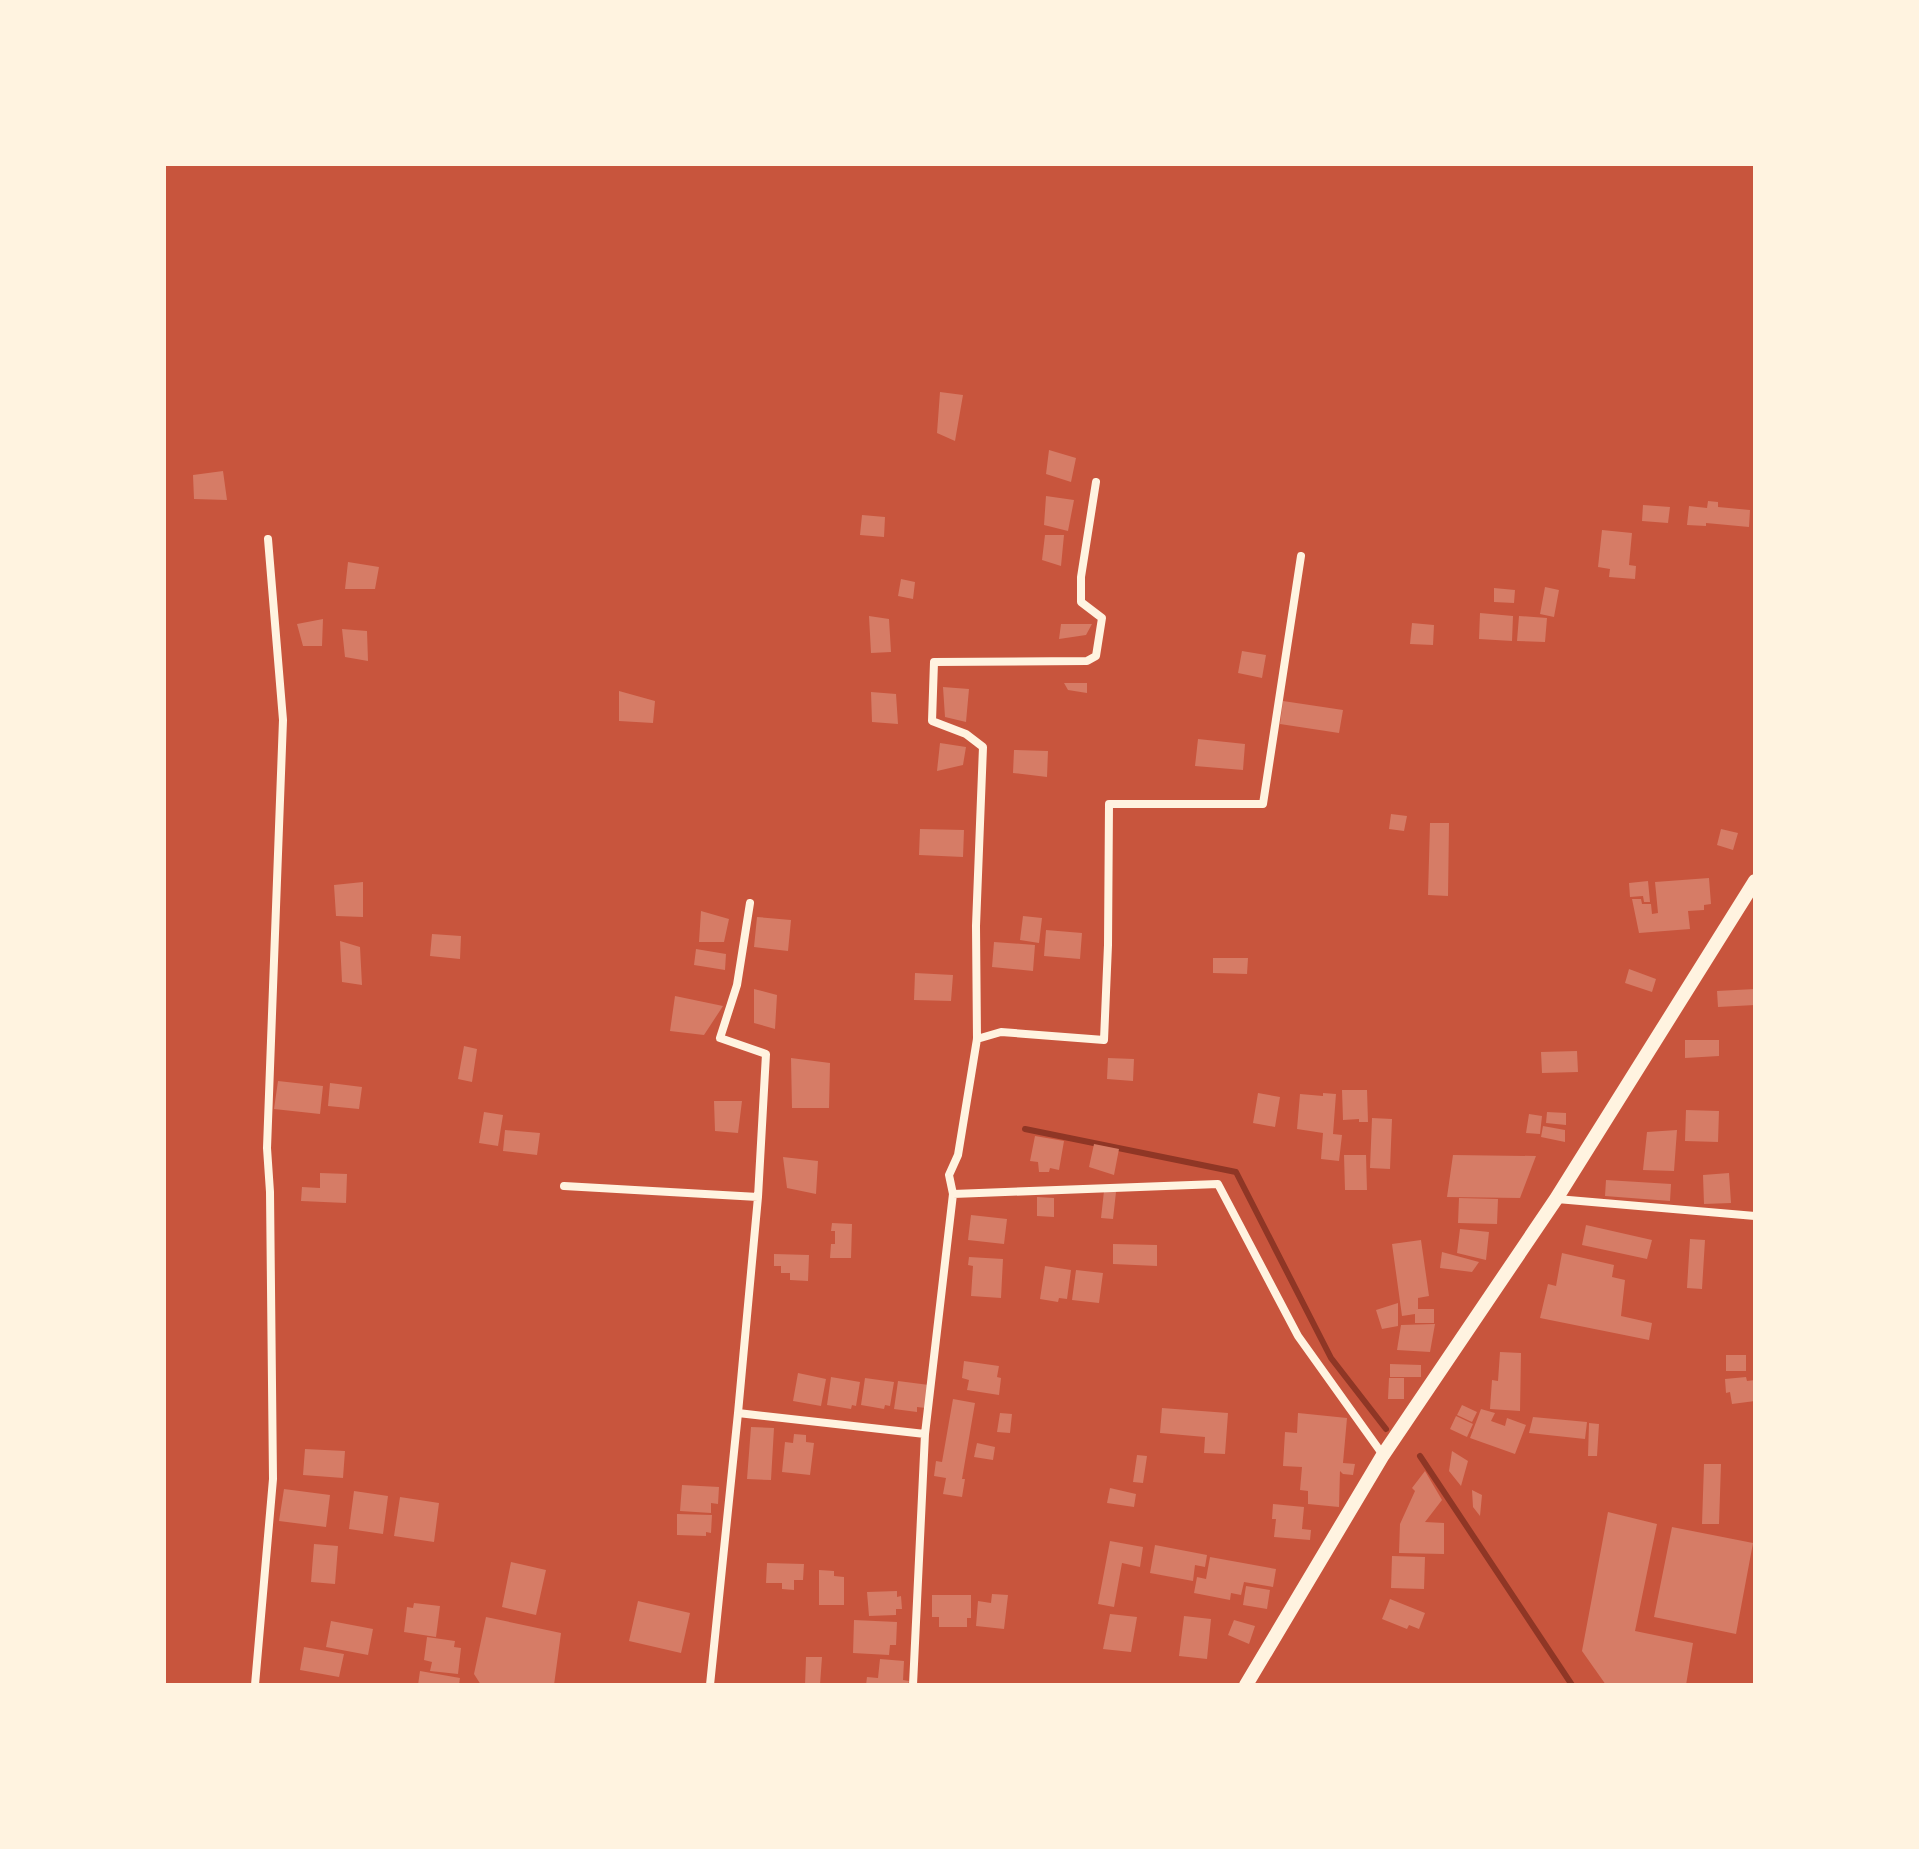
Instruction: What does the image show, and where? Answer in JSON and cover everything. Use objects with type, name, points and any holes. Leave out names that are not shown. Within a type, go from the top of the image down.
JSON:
[{"type":"main road","points":[[1246,1685],[1383,1455],[1556,1199],[1755,881]]},
{"type":"street","points":[[913,1685],[925,1434],[953,1194],[949,1175],[958,1155],[977,1039],[976,926],[983,747],[966,734],[932,721],[934,662],[1087,661],[1096,656],[1102,618],[1081,602],[1081,577],[1096,482]]},
{"type":"street","points":[[255,1685],[273,1479],[267,1148],[283,720],[268,539]]},
{"type":"street","points":[[977,1039],[1001,1032],[1104,1040],[1109,804],[1263,804],[1301,556]]},
{"type":"street","points":[[710,1685],[758,1197],[766,1054],[720,1038],[737,985],[750,903]]},
{"type":"street","points":[[953,1194],[1218,1184],[1298,1336],[1383,1455]]},
{"type":"street","points":[[564,1186],[758,1197]]},
{"type":"street","points":[[1556,1199],[1755,1216]]},
{"type":"street","points":[[738,1413],[925,1434]]},
{"type":"building","points":[[940,392],[963,395],[955,441],[937,433]]},
{"type":"building","points":[[1049,450],[1076,458],[1071,482],[1046,474]]},
{"type":"building","points":[[223,471],[227,500],[194,499],[193,475]]},
{"type":"building","points":[[1046,496],[1074,500],[1068,531],[1044,525]]},
{"type":"building","points":[[1708,501],[1718,502],[1718,507],[1750,510],[1749,527],[1706,523],[1706,526],[1687,525],[1689,506],[1707,508]]},
{"type":"building","points":[[1643,505],[1670,507],[1668,523],[1642,521]]},
{"type":"building","points":[[862,515],[885,517],[884,537],[860,535]]},
{"type":"building","points":[[1602,530],[1632,533],[1629,565],[1636,566],[1635,579],[1609,577],[1610,569],[1598,567]]},
{"type":"building","points":[[1045,535],[1064,535],[1061,566],[1042,560]]},
{"type":"building","points":[[348,562],[379,567],[375,589],[345,589]]},
{"type":"building","points":[[901,579],[915,582],[913,599],[898,596]]},
{"type":"building","points":[[1545,587],[1559,590],[1554,617],[1540,614]]},
{"type":"building","points":[[1494,588],[1515,590],[1514,603],[1494,602]]},
{"type":"building","points":[[1480,613],[1513,616],[1512,641],[1479,639]]},
{"type":"building","points":[[869,616],[889,619],[891,652],[871,653]]},
{"type":"building","points":[[1519,616],[1547,618],[1545,642],[1517,641]]},
{"type":"building","points":[[323,619],[322,646],[303,646],[297,624]]},
{"type":"building","points":[[1412,623],[1434,625],[1433,645],[1410,644]]},
{"type":"building","points":[[1061,624],[1092,624],[1086,635],[1059,639]]},
{"type":"building","points":[[342,629],[367,631],[368,661],[345,657]]},
{"type":"building","points":[[1242,651],[1266,655],[1262,678],[1238,673]]},
{"type":"building","points":[[1064,683],[1087,683],[1087,693],[1068,690]]},
{"type":"building","points":[[943,687],[969,689],[966,722],[945,717]]},
{"type":"building","points":[[619,691],[655,701],[653,723],[619,721]]},
{"type":"building","points":[[871,692],[896,694],[898,724],[872,722]]},
{"type":"building","points":[[1283,701],[1343,710],[1339,733],[1280,724]]},
{"type":"building","points":[[1198,739],[1245,744],[1243,770],[1195,766]]},
{"type":"building","points":[[940,743],[966,747],[963,765],[937,771]]},
{"type":"building","points":[[1014,750],[1048,751],[1047,777],[1013,773]]},
{"type":"building","points":[[1391,814],[1407,816],[1404,831],[1389,829]]},
{"type":"building","points":[[1430,823],[1449,823],[1448,896],[1428,895]]},
{"type":"building","points":[[920,829],[964,830],[963,857],[919,855]]},
{"type":"building","points":[[1721,829],[1738,833],[1733,850],[1717,845]]},
{"type":"building","points":[[1709,878],[1711,904],[1704,905],[1704,910],[1688,911],[1690,929],[1639,933],[1632,899],[1651,904],[1652,914],[1658,913],[1655,882]]},
{"type":"building","points":[[1648,881],[1650,902],[1644,902],[1643,896],[1630,897],[1629,883]]},
{"type":"building","points":[[363,882],[363,917],[336,916],[334,885]]},
{"type":"building","points":[[701,911],[729,919],[724,942],[699,942]]},
{"type":"building","points":[[1023,916],[1042,918],[1039,943],[1020,940]]},
{"type":"building","points":[[757,917],[791,920],[788,951],[754,947]]},
{"type":"building","points":[[1046,930],[1082,933],[1080,959],[1044,956]]},
{"type":"building","points":[[432,934],[461,936],[460,959],[430,956]]},
{"type":"building","points":[[340,941],[360,947],[362,985],[342,982]]},
{"type":"building","points":[[994,942],[1035,945],[1033,971],[992,967]]},
{"type":"building","points":[[696,949],[726,954],[725,970],[694,965]]},
{"type":"building","points":[[1213,958],[1248,958],[1247,974],[1213,973]]},
{"type":"building","points":[[1629,969],[1656,979],[1652,992],[1625,983]]},
{"type":"building","points":[[915,973],[953,975],[951,1001],[914,1000]]},
{"type":"building","points":[[754,989],[777,995],[775,1029],[754,1023]]},
{"type":"building","points":[[1755,989],[1755,1005],[1718,1007],[1717,991]]},
{"type":"building","points":[[675,996],[723,1006],[704,1035],[670,1031]]},
{"type":"building","points":[[1685,1040],[1719,1040],[1719,1056],[1685,1058]]},
{"type":"building","points":[[464,1046],[477,1049],[472,1082],[458,1079]]},
{"type":"building","points":[[1577,1051],[1578,1072],[1542,1073],[1541,1052]]},
{"type":"building","points":[[791,1058],[830,1063],[829,1108],[792,1108]]},
{"type":"building","points":[[1108,1058],[1134,1059],[1133,1081],[1107,1079]]},
{"type":"building","points":[[278,1081],[323,1086],[320,1114],[274,1109]]},
{"type":"building","points":[[330,1083],[362,1087],[359,1109],[328,1106]]},
{"type":"building","points":[[1342,1090],[1367,1090],[1368,1122],[1343,1120]]},
{"type":"building","points":[[1258,1093],[1280,1097],[1275,1127],[1253,1123]]},
{"type":"building","points":[[1323,1093],[1336,1094],[1333,1134],[1342,1135],[1339,1161],[1321,1159],[1323,1133],[1297,1129],[1300,1094],[1323,1096]]},
{"type":"building","points":[[714,1101],[742,1101],[738,1133],[715,1131]]},
{"type":"building","points":[[1686,1110],[1719,1111],[1718,1142],[1685,1141]]},
{"type":"building","points":[[484,1112],[503,1115],[498,1146],[479,1143]]},
{"type":"building","points":[[1547,1112],[1566,1113],[1566,1125],[1546,1123]]},
{"type":"building","points":[[1529,1114],[1542,1116],[1540,1134],[1526,1133]]},
{"type":"building","points":[[1372,1118],[1392,1119],[1390,1169],[1370,1168]]},
{"type":"building","points":[[1543,1126],[1565,1130],[1565,1142],[1541,1137]]},
{"type":"building","points":[[505,1130],[540,1133],[537,1155],[503,1151]]},
{"type":"building","points":[[1677,1130],[1674,1171],[1643,1170],[1647,1132]]},
{"type":"building","points":[[1035,1136],[1064,1141],[1059,1170],[1050,1168],[1049,1172],[1039,1172],[1038,1162],[1030,1161]]},
{"type":"building","points":[[1094,1144],[1119,1149],[1114,1175],[1089,1167]]},
{"type":"building","points":[[1344,1155],[1366,1155],[1367,1190],[1345,1190]]},
{"type":"building","points":[[1453,1155],[1536,1156],[1520,1198],[1447,1197]]},
{"type":"building","points":[[783,1157],[818,1161],[816,1194],[787,1188]]},
{"type":"building","points":[[320,1173],[347,1174],[346,1203],[301,1201],[302,1187],[320,1188]]},
{"type":"building","points":[[1729,1173],[1731,1203],[1704,1204],[1703,1175]]},
{"type":"building","points":[[1606,1180],[1671,1184],[1670,1201],[1605,1196]]},
{"type":"building","points":[[1104,1191],[1116,1192],[1113,1219],[1101,1218]]},
{"type":"building","points":[[1037,1197],[1054,1198],[1054,1217],[1037,1216]]},
{"type":"building","points":[[1459,1198],[1498,1199],[1497,1224],[1458,1223]]},
{"type":"building","points":[[971,1215],[1007,1219],[1004,1244],[968,1240]]},
{"type":"building","points":[[832,1223],[852,1224],[851,1258],[830,1258],[831,1244],[835,1244]]},
{"type":"building","points":[[1586,1225],[1652,1240],[1647,1259],[1582,1245]]},
{"type":"building","points":[[1460,1229],[1489,1232],[1486,1260],[1457,1253]]},
{"type":"building","points":[[1690,1239],[1705,1240],[1702,1289],[1687,1288]]},
{"type":"building","points":[[1421,1240],[1429,1296],[1418,1298],[1418,1309],[1434,1309],[1434,1323],[1415,1323],[1415,1314],[1402,1316],[1392,1244]]},
{"type":"building","points":[[1113,1244],[1157,1245],[1157,1266],[1113,1264]]},
{"type":"building","points":[[1442,1252],[1479,1262],[1472,1272],[1440,1268]]},
{"type":"building","points":[[1562,1253],[1614,1265],[1612,1277],[1625,1280],[1621,1316],[1652,1323],[1649,1340],[1540,1318],[1548,1284],[1556,1286]]},
{"type":"building","points":[[774,1254],[809,1255],[808,1281],[790,1280],[790,1273],[781,1273],[781,1266],[774,1266]]},
{"type":"building","points":[[969,1257],[1003,1259],[1001,1298],[971,1296],[973,1266],[968,1265]]},
{"type":"building","points":[[1045,1266],[1071,1270],[1067,1299],[1059,1298],[1058,1302],[1040,1299]]},
{"type":"building","points":[[1076,1270],[1103,1273],[1099,1303],[1072,1300]]},
{"type":"building","points":[[1398,1303],[1398,1326],[1382,1329],[1376,1310]]},
{"type":"building","points":[[1435,1324],[1430,1352],[1397,1350],[1401,1325]]},
{"type":"building","points":[[1500,1352],[1521,1353],[1520,1411],[1490,1409],[1492,1380],[1498,1381]]},
{"type":"building","points":[[1726,1355],[1746,1355],[1746,1371],[1726,1371]]},
{"type":"building","points":[[964,1361],[999,1366],[999,1395],[967,1390],[969,1380],[962,1378]]},
{"type":"building","points":[[1390,1364],[1421,1365],[1421,1377],[1390,1377]]},
{"type":"building","points":[[798,1373],[826,1379],[821,1406],[793,1401]]},
{"type":"building","points":[[831,1377],[860,1382],[856,1406],[852,1405],[851,1409],[827,1405]]},
{"type":"building","points":[[1746,1377],[1747,1381],[1755,1380],[1755,1401],[1732,1404],[1730,1392],[1726,1393],[1725,1379]]},
{"type":"building","points":[[865,1378],[894,1382],[890,1406],[885,1405],[884,1409],[861,1405]]},
{"type":"building","points":[[1389,1378],[1404,1378],[1404,1399],[1388,1399]]},
{"type":"building","points":[[898,1381],[929,1385],[926,1408],[917,1407],[917,1412],[894,1409]]},
{"type":"building","points":[[953,1399],[975,1403],[962,1479],[965,1479],[962,1497],[943,1494],[946,1478],[934,1476],[936,1461],[942,1462]]},
{"type":"building","points":[[1462,1405],[1477,1412],[1472,1422],[1457,1415]]},
{"type":"building","points":[[1162,1408],[1228,1413],[1225,1454],[1204,1453],[1205,1437],[1160,1433]]},
{"type":"building","points":[[1481,1409],[1495,1413],[1491,1421],[1505,1426],[1507,1418],[1526,1425],[1515,1454],[1470,1438]]},
{"type":"building","points":[[1000,1413],[1012,1414],[1010,1433],[997,1432]]},
{"type":"building","points":[[1298,1413],[1347,1418],[1343,1463],[1355,1464],[1353,1475],[1340,1471],[1339,1507],[1308,1504],[1308,1491],[1300,1490],[1302,1467],[1283,1466],[1285,1432],[1297,1433]]},
{"type":"building","points":[[1456,1416],[1473,1424],[1467,1437],[1450,1429]]},
{"type":"building","points":[[1533,1417],[1587,1422],[1585,1439],[1529,1433]]},
{"type":"building","points":[[1589,1423],[1599,1424],[1597,1456],[1588,1456]]},
{"type":"building","points":[[751,1427],[774,1428],[771,1480],[747,1479]]},
{"type":"building","points":[[794,1434],[806,1435],[806,1442],[814,1443],[810,1475],[782,1472],[785,1442],[793,1443]]},
{"type":"building","points":[[977,1443],[995,1447],[993,1460],[974,1457]]},
{"type":"building","points":[[305,1449],[345,1451],[343,1478],[303,1475]]},
{"type":"building","points":[[1452,1451],[1468,1461],[1461,1486],[1449,1471]]},
{"type":"building","points":[[1137,1455],[1147,1456],[1143,1483],[1133,1482]]},
{"type":"building","points":[[1704,1464],[1721,1464],[1719,1524],[1702,1524]]},
{"type":"building","points":[[1425,1471],[1442,1500],[1425,1522],[1444,1523],[1444,1554],[1399,1553],[1400,1524],[1415,1491],[1412,1488]]},
{"type":"building","points":[[682,1485],[719,1487],[718,1504],[711,1503],[711,1513],[680,1511]]},
{"type":"building","points":[[1110,1488],[1136,1494],[1134,1507],[1107,1503]]},
{"type":"building","points":[[284,1489],[330,1495],[326,1527],[279,1521]]},
{"type":"building","points":[[1472,1490],[1482,1495],[1480,1516],[1473,1507]]},
{"type":"building","points":[[354,1491],[388,1496],[383,1534],[349,1529]]},
{"type":"building","points":[[400,1497],[439,1503],[434,1542],[394,1536]]},
{"type":"building","points":[[1273,1504],[1304,1507],[1302,1529],[1311,1530],[1310,1540],[1274,1537],[1276,1519],[1272,1519]]},
{"type":"building","points":[[1608,1512],[1657,1524],[1635,1631],[1693,1643],[1686,1685],[1606,1685],[1582,1651]]},
{"type":"building","points":[[677,1514],[712,1515],[711,1533],[706,1532],[706,1536],[677,1535]]},
{"type":"building","points":[[1672,1527],[1753,1543],[1736,1634],[1654,1617]]},
{"type":"building","points":[[1110,1541],[1143,1547],[1140,1567],[1122,1563],[1114,1607],[1098,1604]]},
{"type":"building","points":[[314,1544],[338,1546],[335,1584],[311,1582]]},
{"type":"building","points":[[1155,1545],[1207,1555],[1205,1567],[1195,1565],[1193,1581],[1150,1573]]},
{"type":"building","points":[[1392,1556],[1425,1557],[1424,1589],[1391,1588]]},
{"type":"building","points":[[1210,1557],[1276,1569],[1273,1587],[1244,1582],[1241,1595],[1231,1593],[1230,1600],[1194,1593],[1197,1577],[1206,1579]]},
{"type":"building","points":[[511,1562],[546,1570],[536,1615],[502,1607]]},
{"type":"building","points":[[767,1563],[804,1564],[803,1580],[794,1580],[794,1590],[782,1589],[782,1583],[766,1583]]},
{"type":"building","points":[[819,1570],[834,1571],[834,1576],[844,1577],[844,1605],[819,1605]]},
{"type":"building","points":[[1246,1586],[1270,1590],[1267,1609],[1243,1605]]},
{"type":"building","points":[[897,1591],[897,1597],[901,1596],[902,1609],[896,1609],[896,1615],[869,1616],[867,1592]]},
{"type":"building","points":[[992,1594],[1008,1595],[1004,1629],[976,1626],[978,1601],[991,1603]]},
{"type":"building","points":[[932,1595],[971,1595],[971,1618],[967,1618],[967,1627],[939,1627],[939,1617],[932,1617]]},
{"type":"building","points":[[1390,1599],[1425,1613],[1419,1629],[1409,1625],[1407,1629],[1382,1619]]},
{"type":"building","points":[[638,1601],[690,1613],[681,1653],[629,1641]]},
{"type":"building","points":[[414,1603],[440,1606],[436,1637],[404,1632],[407,1607],[413,1608]]},
{"type":"building","points":[[1110,1614],[1137,1617],[1131,1652],[1103,1649]]},
{"type":"building","points":[[1184,1616],[1211,1619],[1207,1659],[1179,1656]]},
{"type":"building","points":[[486,1617],[561,1633],[554,1685],[481,1685],[474,1674]]},
{"type":"building","points":[[854,1620],[897,1622],[896,1645],[890,1645],[889,1655],[853,1653]]},
{"type":"building","points":[[1234,1620],[1255,1626],[1249,1644],[1228,1635]]},
{"type":"building","points":[[331,1621],[373,1629],[368,1655],[326,1647]]},
{"type":"building","points":[[427,1637],[455,1641],[454,1647],[461,1648],[458,1674],[430,1671],[432,1662],[424,1660]]},
{"type":"building","points":[[304,1647],[344,1654],[339,1677],[300,1670]]},
{"type":"building","points":[[806,1657],[822,1657],[820,1685],[805,1685]]},
{"type":"building","points":[[880,1659],[904,1661],[903,1680],[909,1681],[908,1685],[866,1685],[867,1677],[878,1678]]},
{"type":"building","points":[[420,1671],[460,1678],[459,1685],[418,1685]]},
{"type":"waterway","points":[[1025,1129],[1236,1172],[1331,1358],[1386,1429]]},
{"type":"waterway","points":[[1420,1456],[1572,1685]]}]
